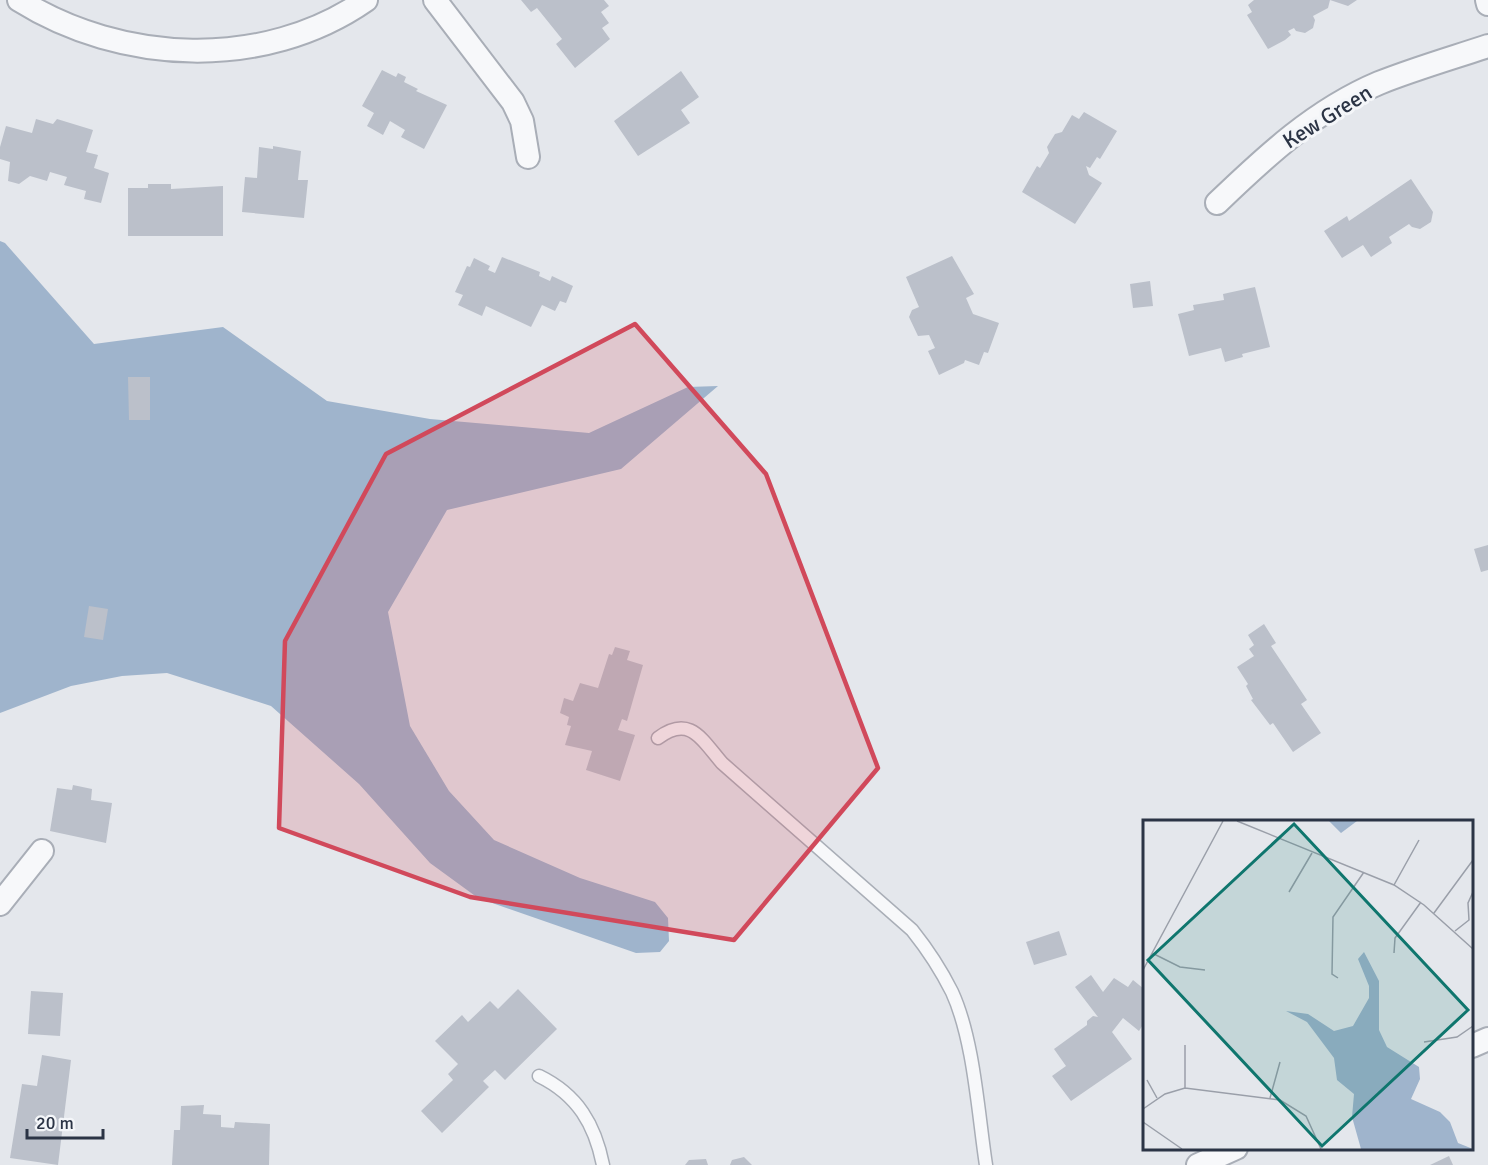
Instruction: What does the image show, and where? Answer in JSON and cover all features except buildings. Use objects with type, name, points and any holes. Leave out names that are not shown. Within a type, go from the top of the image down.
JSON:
[{"type":"street","points":[[19,0],[77,30],[142,48],[189,52],[237,48],[289,36],[330,20],[366,0]]},
{"type":"street","points":[[435,0],[513,102],[522,121],[528,157]]},
{"type":"street","points":[[1487,0],[1488,4]]},
{"type":"street","name":"Kew Green","points":[[1217,203],[1288,137],[1332,107],[1379,83],[1488,46]]},
{"type":"street","points":[[0,904],[42,851]]},
{"type":"street","points":[[1473,1046],[1488,1039]]},
{"type":"street","points":[[1198,1165],[1234,1150]]},
{"type":"lane","points":[[658,738],[670,729],[683,728],[695,732],[722,763],[912,930],[935,960],[949,986],[965,1030],[986,1165]]},
{"type":"lane","points":[[539,1076],[573,1098],[588,1118],[598,1141],[603,1165]]},
{"type":"highlighted area","points":[[635,324],[766,474],[878,768],[734,940],[470,897],[279,828],[285,641],[386,454]]},
{"type":"water","points":[[0,241],[5,243],[94,344],[223,327],[327,401],[430,419],[589,433],[688,387],[718,386],[621,469],[447,510],[388,612],[410,726],[449,791],[494,840],[580,878],[655,902],[668,918],[669,941],[660,952],[636,953],[478,898],[430,863],[359,784],[271,706],[167,673],[122,676],[71,686],[0,713]]}]
